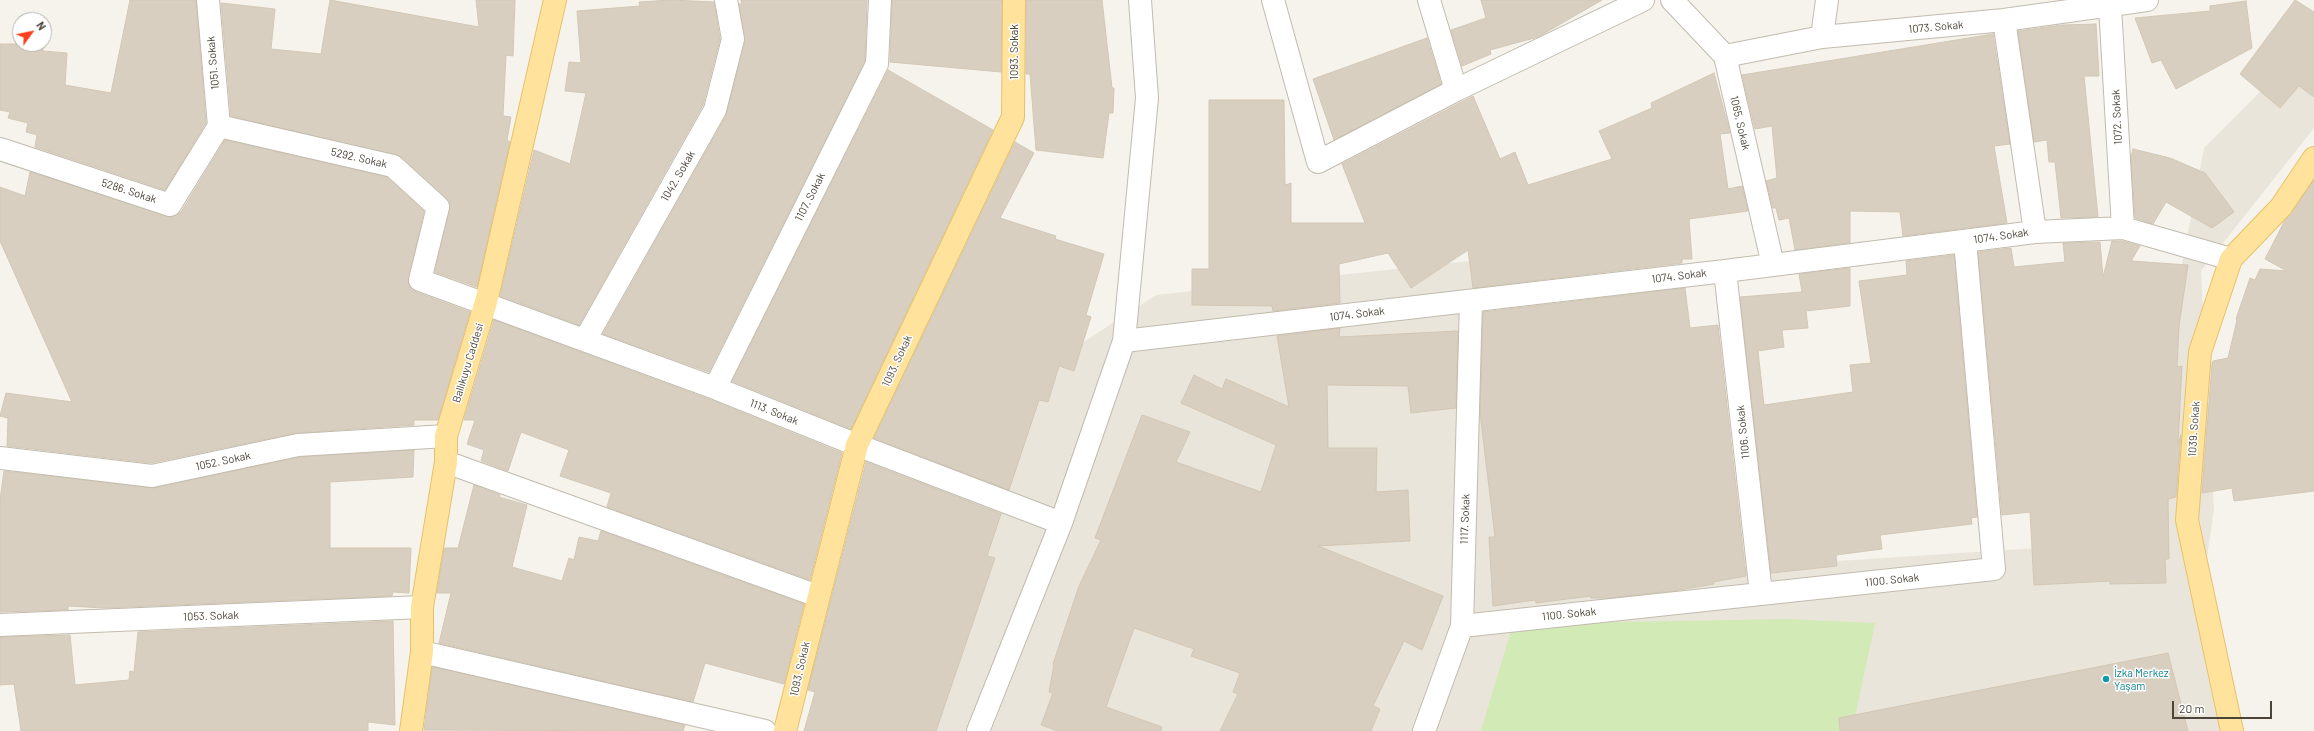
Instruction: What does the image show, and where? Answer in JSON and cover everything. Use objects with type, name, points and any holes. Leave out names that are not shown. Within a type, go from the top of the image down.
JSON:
[{"type":"main road","name":"Ballıkuyu Caddesi","points":[[411,731],[422,652],[422,607],[446,462],[446,436],[486,302],[555,0]]},
{"type":"main road","name":"1093. Sokak","points":[[785,731],[857,446],[1013,117],[1014,0]]},
{"type":"main road","name":"1039. Sokak","points":[[2232,731],[2187,520],[2200,352],[2231,259],[2280,207],[2314,158]]},
{"type":"street","name":"1051. Sokak","points":[[208,0],[219,126]]},
{"type":"street","name":"1042. Sokak","points":[[585,340],[715,110],[733,39],[726,0]]},
{"type":"street","name":"1107. Sokak","points":[[715,388],[877,64],[880,0]]},
{"type":"street","points":[[978,731],[1061,523],[1124,340],[1147,98],[1140,0]]},
{"type":"street","points":[[1273,0],[1318,162],[1456,90],[1643,0]]},
{"type":"street","points":[[1429,0],[1456,90]]},
{"type":"street","points":[[1672,0],[1725,56]]},
{"type":"street","points":[[1822,37],[1827,0]]},
{"type":"street","name":"1073. Sokak","points":[[1725,56],[1822,37],[2004,20],[2148,0]]},
{"type":"street","name":"1072. Sokak","points":[[2110,6],[2123,228]]},
{"type":"street","points":[[2004,20],[2035,232]]},
{"type":"street","name":"1065. Sokak","points":[[1725,56],[1773,265]]},
{"type":"street","name":"5286. Sokak","points":[[0,149],[170,205],[219,126]]},
{"type":"street","name":"5292. Sokak","points":[[219,126],[393,166],[438,207],[420,280],[486,302]]},
{"type":"street","name":"1074. Sokak","points":[[1124,340],[1471,301],[2035,232],[2123,228],[2231,259]]},
{"type":"street","name":"1100. Sokak","points":[[1462,626],[1994,569],[1965,241]]},
{"type":"street","name":"1106. Sokak","points":[[1724,271],[1761,594]]},
{"type":"street","name":"1117. Sokak","points":[[1424,731],[1462,626],[1471,301]]},
{"type":"street","name":"1113. Sokak","points":[[486,302],[715,388],[857,446],[1061,523]]},
{"type":"street","name":"1052. Sokak","points":[[0,458],[152,476],[298,445],[446,436]]},
{"type":"street","points":[[446,462],[818,596]]},
{"type":"street","name":"1053. Sokak","points":[[0,625],[422,607]]},
{"type":"street","points":[[422,652],[765,731]]},
{"type":"shaded area","points":[[2314,38],[2314,128],[2201,271],[2214,510],[2203,583],[2235,731],[828,731],[892,498],[994,400],[1156,295],[1488,259],[1502,583],[2129,542],[2204,148]]},
{"type":"green space","points":[[1788,619],[1875,623],[1852,731],[1481,731],[1513,624]]},
{"type":"building","points":[[130,0],[196,0],[206,123],[165,190],[35,147],[37,135],[26,132],[28,123],[8,118],[10,112],[0,110],[0,44],[12,44],[12,52],[67,53],[65,85],[111,93]]},
{"type":"building","points":[[330,0],[479,27],[476,0],[515,0],[513,56],[506,55],[503,116],[511,117],[507,140],[510,142],[477,287],[435,272],[450,204],[446,198],[401,157],[231,116],[221,3],[275,9],[271,49],[321,54]]},
{"type":"building","points":[[671,0],[714,2],[720,39],[703,105],[579,325],[500,296],[534,150],[570,164],[586,93],[565,91],[569,62],[581,63],[577,11],[640,6],[639,2]]},
{"type":"building","points":[[741,0],[867,0],[865,61],[709,372],[603,334],[726,116],[745,42],[739,4],[742,4]]},
{"type":"building","points":[[892,0],[1002,0],[1001,72],[890,62]]},
{"type":"building","points":[[1026,0],[1102,0],[1112,88],[1114,88],[1113,113],[1109,113],[1103,158],[1036,150],[1030,74],[1026,74]]},
{"type":"building","points":[[1481,0],[1602,0],[1538,37],[1490,50],[1491,54],[1462,66],[1451,30],[1486,18]]},
{"type":"building","points":[[2295,0],[2314,12],[2314,97],[2299,86],[2280,108],[2240,74]]},
{"type":"building","points":[[2246,1],[2252,48],[2176,89],[2161,60],[2152,63],[2135,18],[2210,11],[2210,6]]},
{"type":"building","points":[[2096,24],[2099,76],[2084,76],[2098,217],[2061,218],[2055,162],[2049,162],[2047,140],[2034,142],[2018,31],[2062,25]]},
{"type":"building","points":[[1993,34],[2010,144],[1994,146],[2007,223],[1903,236],[1900,212],[1850,211],[1850,243],[1795,250],[1789,218],[1779,220],[1776,208],[1773,208],[1766,181],[1777,178],[1772,126],[1755,129],[1742,75]]},
{"type":"building","points":[[1427,38],[1441,84],[1334,140],[1313,79]]},
{"type":"building","points":[[888,70],[993,130],[851,429],[732,381]]},
{"type":"building","points":[[1714,73],[1730,133],[1720,134],[1728,189],[1742,186],[1748,211],[1689,219],[1692,259],[1682,259],[1682,263],[1473,288],[1468,250],[1411,288],[1388,253],[1339,264],[1340,303],[1273,311],[1272,306],[1192,305],[1192,269],[1209,269],[1209,100],[1284,100],[1285,185],[1291,183],[1291,223],[1365,223],[1342,164],[1473,96],[1500,159],[1515,152],[1528,185],[1612,159],[1599,131],[1652,108],[1651,103]]},
{"type":"building","points":[[225,140],[387,177],[424,211],[408,283],[416,292],[470,312],[438,420],[414,420],[414,425],[296,433],[151,463],[7,446],[8,418],[0,416],[6,393],[72,402],[0,241],[0,187],[25,196],[30,172],[172,217],[181,212]]},
{"type":"building","points":[[1015,142],[1034,153],[1000,218],[1056,236],[1055,239],[1104,254],[1086,315],[1091,317],[1074,371],[1059,366],[1048,402],[1039,400],[1009,490],[874,438]]},
{"type":"building","points":[[2133,149],[2170,158],[2205,173],[2234,212],[2212,228],[2166,202],[2153,224],[2135,218],[2131,157]]},
{"type":"building","points":[[2314,180],[2314,491],[2234,501],[2232,488],[2202,493],[2213,361],[2228,358],[2236,319],[2250,278],[2255,280],[2260,269],[2287,271],[2265,259],[2284,222]]},
{"type":"building","points":[[2112,241],[2122,241],[2140,246],[2131,261],[2188,265],[2179,326],[2177,367],[2182,366],[2178,443],[2181,435],[2176,497],[2168,499],[2169,559],[2165,559],[2166,583],[2110,584],[2110,581],[2034,585],[2030,512],[2002,515],[1978,252],[2011,248],[2014,267],[2065,262],[2063,243],[2100,242],[2103,277]]},
{"type":"building","points":[[1954,255],[1977,517],[1971,518],[1972,524],[1880,535],[1882,549],[1836,555],[1837,566],[1771,573],[1740,297],[1802,292],[1799,274],[1850,268],[1850,306],[1806,311],[1808,328],[1782,330],[1784,347],[1758,351],[1764,405],[1853,392],[1850,365],[1871,363],[1859,281],[1907,275],[1906,261]]},
{"type":"building","points":[[1685,288],[1690,328],[1718,325],[1746,576],[1713,582],[1714,584],[1672,591],[1609,598],[1591,598],[1591,596],[1536,603],[1535,600],[1493,606],[1489,537],[1495,537],[1480,413],[1483,312]]},
{"type":"building","points":[[494,320],[711,400],[842,453],[810,580],[607,507],[611,493],[560,476],[569,450],[521,432],[508,471],[481,461],[484,450],[467,444],[475,420],[464,420]]},
{"type":"building","points":[[1340,328],[1339,337],[1458,331],[1456,408],[1411,413],[1408,386],[1327,385],[1328,448],[1377,448],[1376,492],[1408,490],[1410,541],[1318,546],[1443,596],[1422,650],[1404,641],[1373,706],[1380,709],[1371,731],[1220,731],[1238,694],[1233,692],[1240,673],[1191,656],[1194,649],[1134,628],[1106,707],[1162,727],[1161,731],[1058,731],[1041,725],[1053,693],[1049,692],[1053,664],[1079,586],[1101,540],[1095,538],[1142,415],[1190,432],[1176,462],[1261,492],[1276,445],[1181,403],[1194,375],[1222,389],[1226,379],[1289,407],[1277,336]]},
{"type":"building","points":[[414,450],[413,477],[330,482],[330,548],[411,548],[409,593],[393,592],[392,596],[104,608],[68,606],[68,610],[0,612],[0,500],[4,471],[154,488],[300,457]]},
{"type":"building","points":[[866,462],[1001,514],[987,556],[995,558],[936,731],[804,731],[815,692],[808,690]]},
{"type":"building","points":[[474,485],[500,495],[499,497],[527,505],[512,567],[562,581],[569,558],[574,560],[579,537],[598,541],[601,531],[804,604],[784,684],[705,663],[693,702],[439,643],[451,593],[437,593],[444,548],[458,548]]},
{"type":"building","points":[[393,621],[395,725],[368,722],[368,731],[21,731],[14,684],[0,685],[0,637],[70,635],[75,685],[129,680],[130,671],[134,672],[138,632]]},
{"type":"building","name":"İzka Merkez Yaşam","points":[[2168,653],[2188,731],[1840,731],[1839,718]]},
{"type":"building","points":[[432,668],[685,725],[683,731],[424,730]]},
{"type":"place","name":"İzka Merkez Yaşam","points":[[2106,679]]}]
